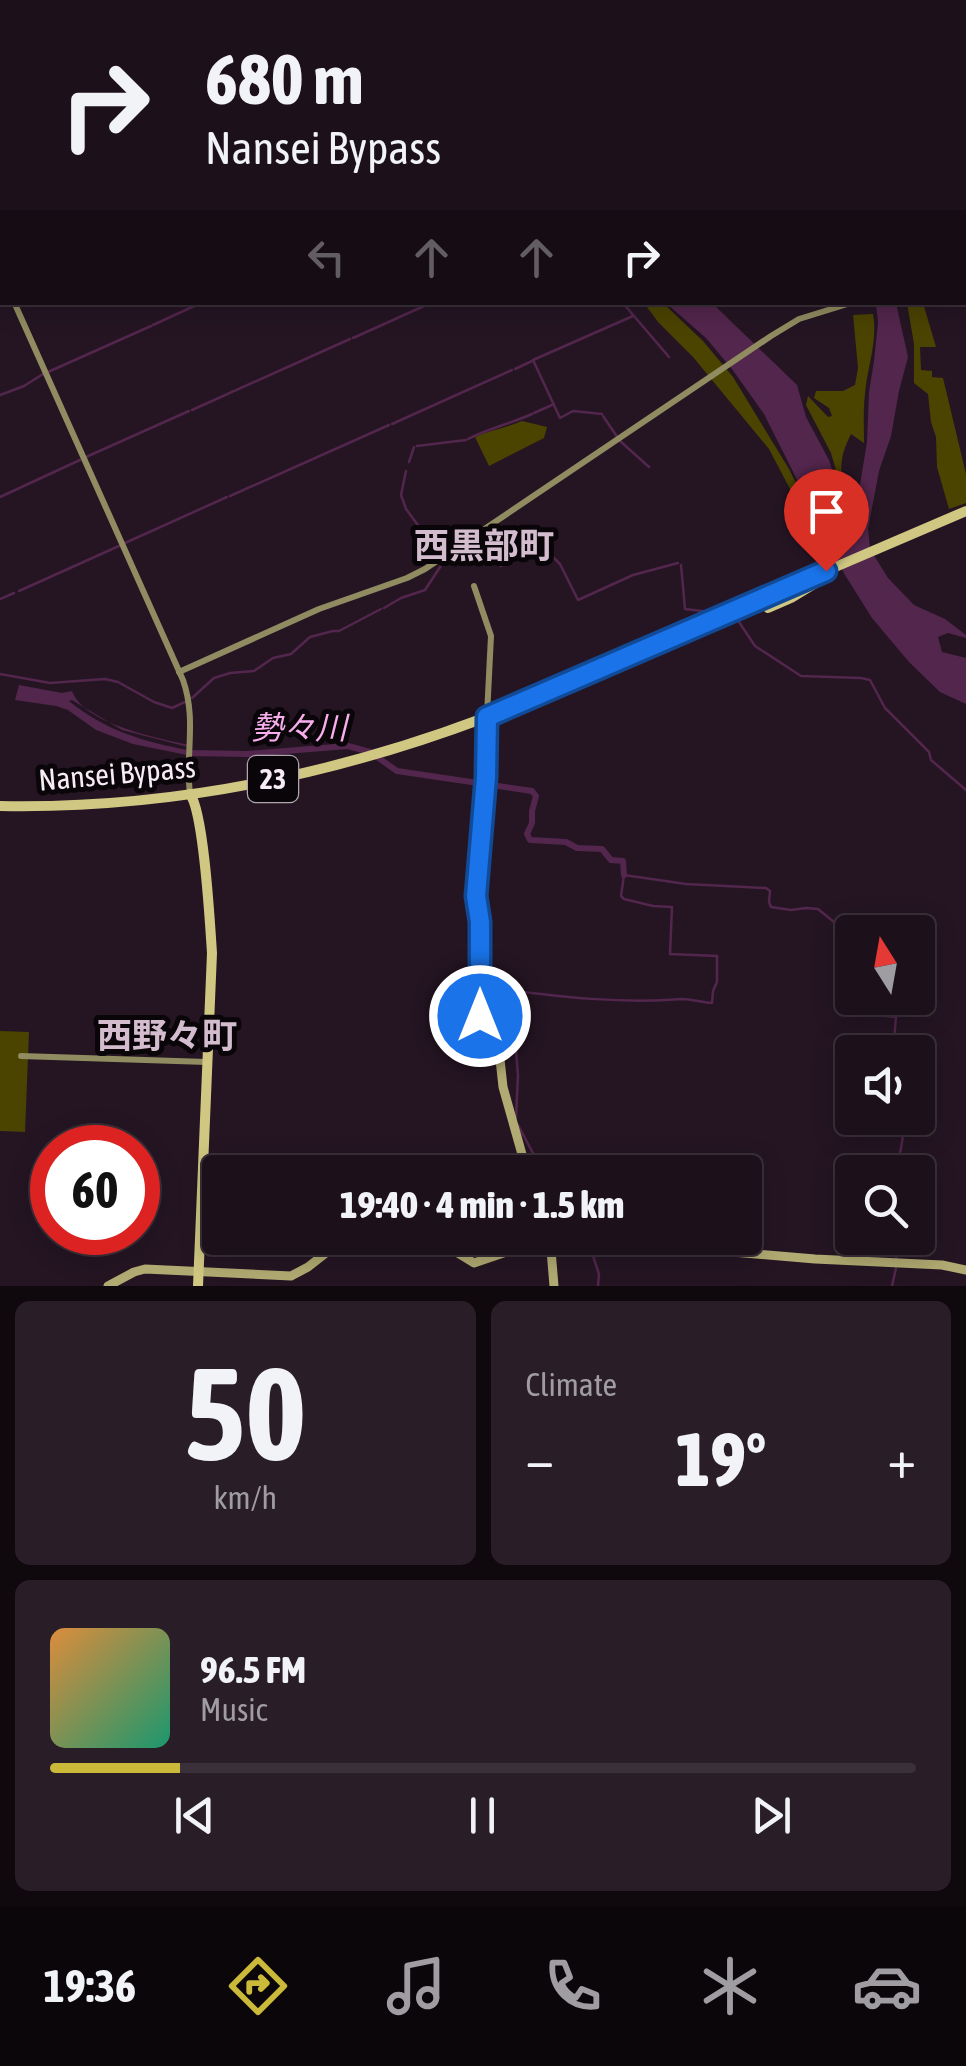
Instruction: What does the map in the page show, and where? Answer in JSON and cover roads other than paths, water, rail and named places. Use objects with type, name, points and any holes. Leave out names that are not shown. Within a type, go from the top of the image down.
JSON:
[{"type":"highway","name":"Nansei Bypass","points":[[0,809],[191,797],[356,762],[487,719],[966,514]]},
{"type":"highway","points":[[763,590],[807,575],[825,575]]},
{"type":"highway","points":[[768,608],[825,575]]},
{"type":"highway","points":[[191,797],[206,952],[195,1286]]},
{"type":"main road","points":[[15,305],[189,700],[191,797]]},
{"type":"main road","points":[[179,672],[319,610],[407,578],[771,336],[799,319],[845,305]]},
{"type":"main road","points":[[474,586],[491,636],[486,777],[476,896],[480,922],[480,1018],[498,1041],[503,1087],[522,1155]]},
{"type":"main road","points":[[21,1056],[204,1063]]},
{"type":"main road","points":[[108,1286],[142,1269],[291,1276],[323,1255]]},
{"type":"main road","points":[[461,1255],[474,1263],[495,1255]]},
{"type":"main road","points":[[551,1255],[554,1286]]},
{"type":"main road","points":[[762,1255],[942,1265],[966,1270]]},
{"type":"waterway","points":[[153,325],[196,305]]},
{"type":"waterway","points":[[353,338],[426,305]]},
{"type":"waterway","points":[[625,305],[669,357]]},
{"type":"waterway","points":[[602,414],[573,411],[560,418],[533,360],[633,316]]},
{"type":"waterway","points":[[48,372],[151,326]]},
{"type":"waterway","points":[[192,410],[350,339]]},
{"type":"waterway","points":[[515,369],[532,361]]},
{"type":"waterway","points":[[392,424],[512,370]]},
{"type":"waterway","points":[[0,395],[43,374]]},
{"type":"waterway","points":[[534,413],[552,405]]},
{"type":"waterway","points":[[86,457],[189,411]]},
{"type":"waterway","points":[[468,439],[532,414]]},
{"type":"waterway","points":[[603,416],[620,441],[649,467]]},
{"type":"waterway","points":[[230,496],[389,425]]},
{"type":"waterway","points":[[417,446],[466,440]]},
{"type":"waterway","points":[[409,462],[414,447]]},
{"type":"waterway","points":[[0,497],[80,460]]},
{"type":"waterway","points":[[406,471],[401,495],[406,509],[426,536],[454,547]]},
{"type":"waterway","points":[[125,543],[227,497]]},
{"type":"waterway","points":[[461,550],[481,551],[501,566],[521,553],[548,545],[578,600],[633,575],[678,563]]},
{"type":"waterway","points":[[19,591],[119,546]]},
{"type":"waterway","points":[[450,558],[457,556]]},
{"type":"waterway","points":[[384,608],[425,590],[446,558]]},
{"type":"waterway","points":[[681,565],[685,609],[710,612],[730,604]]},
{"type":"waterway","points":[[0,599],[14,593]]},
{"type":"waterway","points":[[192,698],[214,678],[254,671],[273,658],[291,654],[310,637],[339,631],[381,609]]},
{"type":"waterway","points":[[739,622],[755,646],[801,676],[870,680],[885,708],[929,752],[931,760],[966,790]]},
{"type":"waterway","points":[[0,674],[50,683],[105,679],[172,708],[185,702]]},
{"type":"waterway","name":"勢々川","points":[[188,753],[248,754],[348,746],[370,752],[397,771],[532,791],[536,796],[527,834],[530,840],[602,849],[611,860],[623,861],[624,875]]},
{"type":"waterway","points":[[516,1117],[515,1038],[498,1033],[501,989],[591,999],[682,999],[712,1003],[717,956],[670,954],[672,907],[624,899],[624,875],[686,884],[766,888],[770,891],[771,907],[818,909],[835,923]]},
{"type":"waterway","name":"勢々川","points":[[875,1015],[896,1017],[894,1035]]},
{"type":"waterway","points":[[518,1125],[534,1155]]},
{"type":"waterway","name":"勢々川","points":[[900,1155],[903,1135]]},
{"type":"waterway","points":[[593,1255],[599,1274],[598,1286]]},
{"type":"waterway","name":"勢々川","points":[[896,1255],[896,1259]]},
{"type":"waterway","name":"勢々川","points":[[892,1286],[896,1268]]},
{"type":"district","name":"西黒部町","points":[[484,546]]},
{"type":"district","name":"西野々町","points":[[167,1036]]}]
